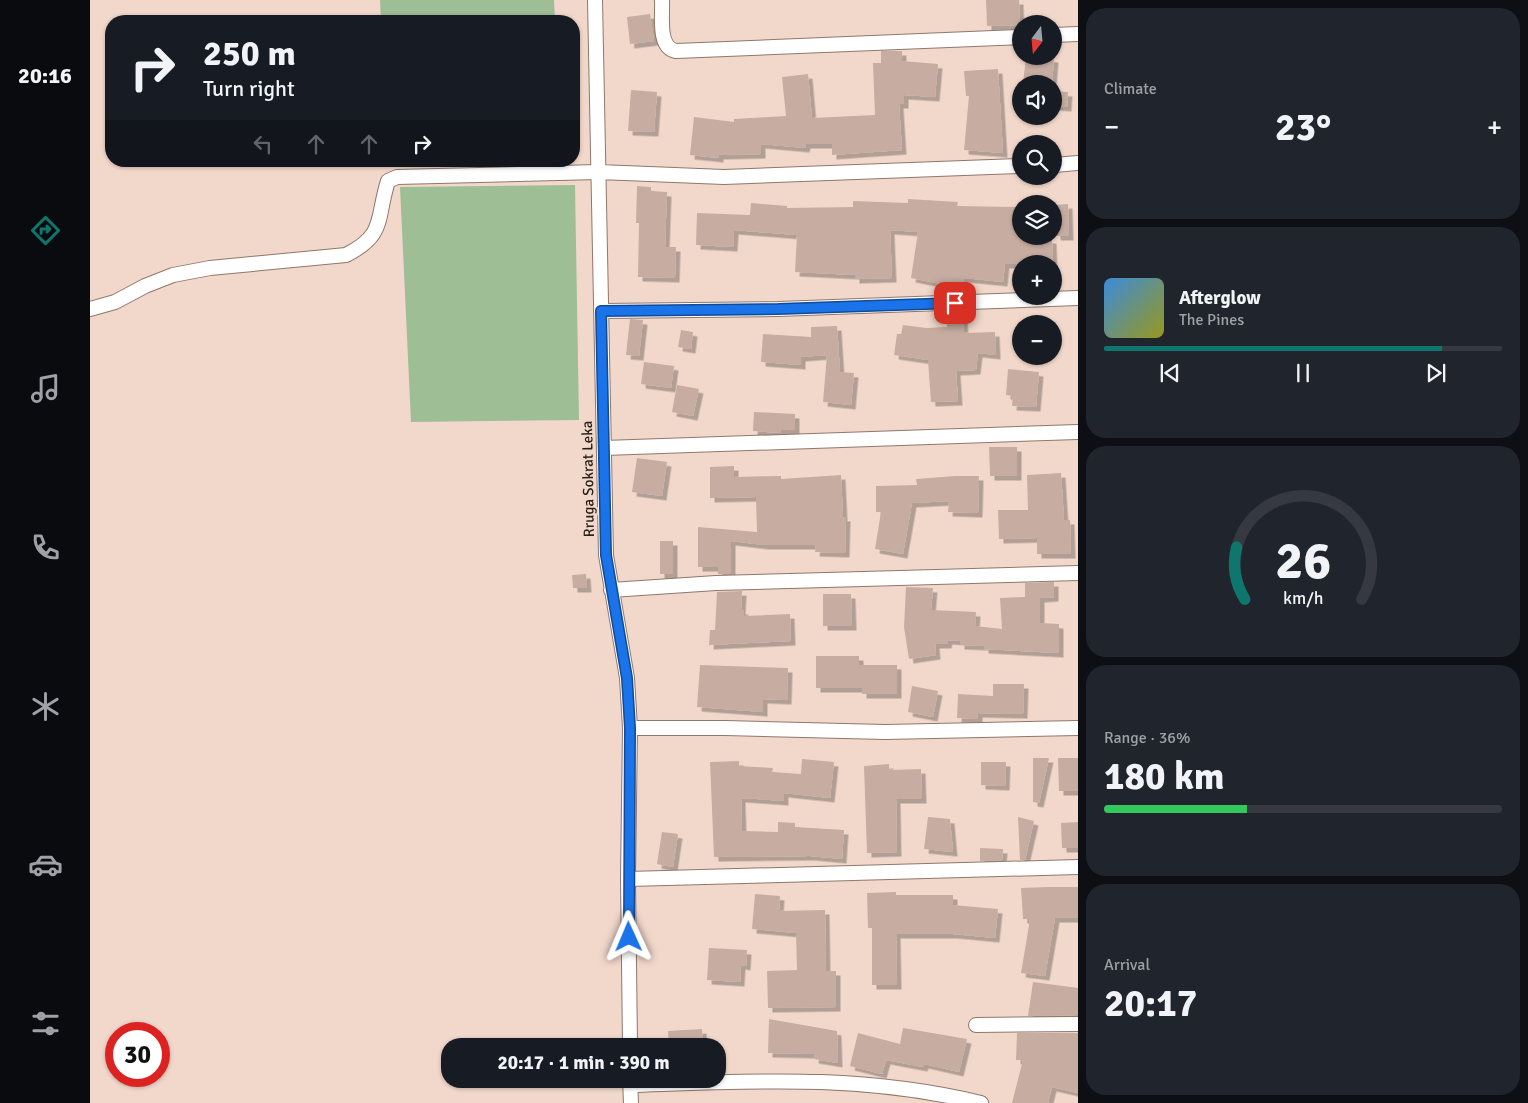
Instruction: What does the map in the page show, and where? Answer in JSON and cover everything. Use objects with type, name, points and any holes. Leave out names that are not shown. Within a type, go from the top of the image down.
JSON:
[{"type":"street","name":"Rruga Sokrat Leka","points":[[595,0],[606,555],[627,678],[630,728],[628,878],[630,1038]]},
{"type":"street","points":[[662,0],[664,42],[669,49],[676,51],[1012,37]]},
{"type":"street","points":[[1062,35],[1078,34]]},
{"type":"street","points":[[1062,165],[1078,164]]},
{"type":"street","points":[[90,309],[115,302],[145,286],[173,275],[210,268],[346,255],[363,246],[374,235],[380,222],[388,181],[397,177],[599,172],[724,177],[1012,166]]},
{"type":"street","points":[[601,311],[778,309],[1078,298]]},
{"type":"street","points":[[604,448],[1078,432]]},
{"type":"street","points":[[612,590],[716,583],[1078,573]]},
{"type":"street","points":[[630,728],[894,732],[1078,728]]},
{"type":"street","points":[[628,878],[1078,867]]},
{"type":"street","points":[[976,1025],[1078,1024]]},
{"type":"street","points":[[726,1081],[843,1081],[937,1092],[981,1103]]},
{"type":"street","points":[[630,1088],[630,1103]]},
{"type":"green space","points":[[380,0],[554,0],[555,15],[381,15]]},
{"type":"green space","points":[[575,185],[579,420],[411,422],[400,187]]},
{"type":"building","points":[[986,0],[1019,0],[1020,15],[1012,15],[1012,25],[987,26]]},
{"type":"building","points":[[650,14],[654,41],[630,44],[627,17]]},
{"type":"building","points":[[881,51],[902,51],[902,61],[938,64],[935,97],[904,95],[904,104],[899,104],[902,150],[832,155],[832,144],[806,144],[805,148],[761,144],[761,154],[719,155],[719,158],[690,155],[694,117],[734,122],[734,119],[786,116],[782,77],[808,74],[812,118],[875,115],[873,63],[881,63]]},
{"type":"building","points":[[1025,65],[1053,65],[1053,75],[1024,75]]},
{"type":"building","points":[[998,69],[1003,153],[964,150],[969,96],[966,96],[964,71]]},
{"type":"building","points":[[631,90],[657,92],[654,132],[628,131]]},
{"type":"building","points":[[1062,92],[1068,92],[1067,107],[1062,107]]},
{"type":"building","points":[[637,186],[651,187],[651,191],[667,192],[665,247],[676,247],[675,278],[638,277],[639,223],[636,223]]},
{"type":"building","points":[[908,199],[958,202],[957,206],[1012,207],[1012,245],[1052,245],[1053,255],[1012,255],[1012,264],[1005,264],[1003,282],[964,278],[962,288],[911,278],[918,232],[890,230],[892,278],[855,279],[855,275],[795,272],[797,235],[734,230],[733,247],[696,245],[697,213],[750,215],[751,203],[787,206],[787,208],[853,207],[853,201],[908,203]]},
{"type":"building","points":[[1062,204],[1068,204],[1069,236],[1062,236]]},
{"type":"building","points":[[963,311],[964,333],[995,332],[996,355],[978,353],[976,370],[956,371],[958,401],[931,402],[928,360],[894,355],[897,334],[901,334],[903,325],[926,328],[947,327],[946,312]]},
{"type":"building","points":[[630,319],[643,320],[639,356],[626,355]]},
{"type":"building","points":[[837,326],[840,372],[854,373],[851,405],[823,402],[827,355],[801,357],[801,365],[761,362],[763,334],[811,337],[811,327]]},
{"type":"building","points":[[681,330],[693,332],[691,349],[678,347]]},
{"type":"building","points":[[644,362],[674,366],[671,388],[641,384]]},
{"type":"building","points":[[1008,369],[1039,372],[1036,407],[1012,406],[1013,396],[1006,395]]},
{"type":"building","points":[[677,385],[699,389],[693,416],[672,412]]},
{"type":"building","points":[[754,412],[795,414],[795,430],[781,430],[781,433],[753,431]]},
{"type":"building","points":[[989,447],[1017,447],[1017,476],[990,476]]},
{"type":"building","points":[[637,458],[667,462],[662,496],[632,492]]},
{"type":"building","points":[[734,466],[734,477],[781,476],[781,479],[841,475],[843,517],[846,517],[845,553],[815,552],[816,545],[764,545],[731,541],[731,574],[718,574],[718,567],[698,567],[698,527],[757,532],[756,497],[710,498],[710,467]]},
{"type":"building","points":[[1061,473],[1064,520],[1070,520],[1071,554],[1037,554],[1037,538],[999,539],[998,510],[1028,510],[1027,475]]},
{"type":"building","points":[[979,476],[978,513],[948,512],[949,501],[912,503],[903,554],[875,549],[881,512],[876,512],[876,486],[917,485],[916,479]]},
{"type":"building","points":[[660,541],[673,541],[673,574],[660,574]]},
{"type":"building","points":[[586,574],[587,588],[573,588],[572,575]]},
{"type":"building","points":[[1054,582],[1054,597],[1040,598],[1040,623],[1059,624],[1059,653],[984,649],[984,646],[960,645],[960,641],[948,640],[947,644],[935,644],[936,655],[909,659],[904,627],[906,587],[933,588],[931,610],[976,612],[975,626],[1002,629],[1000,598],[1025,597],[1025,583]]},
{"type":"building","points":[[742,591],[741,610],[744,610],[744,616],[790,614],[791,641],[709,645],[710,630],[715,630],[717,592]]},
{"type":"building","points":[[823,594],[851,594],[852,626],[823,626]]},
{"type":"building","points":[[816,656],[859,656],[859,665],[897,665],[897,694],[862,694],[862,688],[816,688]]},
{"type":"building","points":[[700,665],[788,668],[787,700],[763,699],[763,712],[697,707]]},
{"type":"building","points":[[993,684],[1024,684],[1023,714],[978,713],[978,719],[957,718],[958,694],[993,696]]},
{"type":"building","points":[[912,686],[938,691],[933,717],[908,712]]},
{"type":"building","points":[[1033,758],[1049,758],[1039,803],[1033,802]]},
{"type":"building","points":[[1058,758],[1078,758],[1078,791],[1059,791]]},
{"type":"building","points":[[802,759],[834,762],[830,798],[784,793],[784,801],[741,798],[742,831],[778,832],[778,822],[795,823],[795,827],[844,830],[842,859],[810,856],[714,857],[710,762],[739,761],[739,766],[773,768],[772,772],[801,774]]},
{"type":"building","points":[[981,762],[1006,762],[1005,786],[981,785]]},
{"type":"building","points":[[889,764],[889,770],[921,769],[922,799],[896,799],[897,852],[867,853],[864,766]]},
{"type":"building","points":[[928,817],[950,819],[953,852],[924,849]]},
{"type":"building","points":[[1018,817],[1034,821],[1025,860],[1020,860]]},
{"type":"building","points":[[1078,822],[1078,848],[1062,848],[1061,823]]},
{"type":"building","points":[[662,832],[678,834],[673,867],[657,864]]},
{"type":"building","points":[[980,848],[1003,849],[1002,860],[980,861]]},
{"type":"building","points":[[1078,887],[1078,918],[1055,918],[1045,976],[1021,973],[1030,919],[1023,919],[1021,888]]},
{"type":"building","points":[[896,892],[896,895],[953,895],[953,905],[998,909],[995,938],[953,934],[896,934],[897,985],[872,985],[872,928],[868,928],[867,893]]},
{"type":"building","points":[[755,894],[780,896],[779,911],[825,910],[826,971],[836,971],[836,1007],[768,1008],[767,971],[797,970],[796,933],[752,929]]},
{"type":"building","points":[[709,948],[747,950],[746,966],[741,965],[740,982],[707,980]]},
{"type":"building","points":[[1033,982],[1078,988],[1078,1015],[1028,1016]]},
{"type":"building","points":[[769,1019],[837,1031],[838,1063],[814,1059],[815,1054],[768,1053]]},
{"type":"building","points":[[903,1028],[967,1039],[959,1072],[924,1064],[923,1067],[886,1060],[882,1074],[850,1066],[858,1033],[900,1044]]},
{"type":"building","points":[[702,1029],[703,1038],[668,1038],[668,1031]]},
{"type":"building","points":[[1017,1033],[1078,1033],[1078,1093],[1052,1087],[1048,1103],[1012,1103],[1023,1060],[1016,1060]]},
{"type":"route","points":[[629,937],[630,728],[627,678],[606,555],[601,311],[778,309],[955,303]]}]
